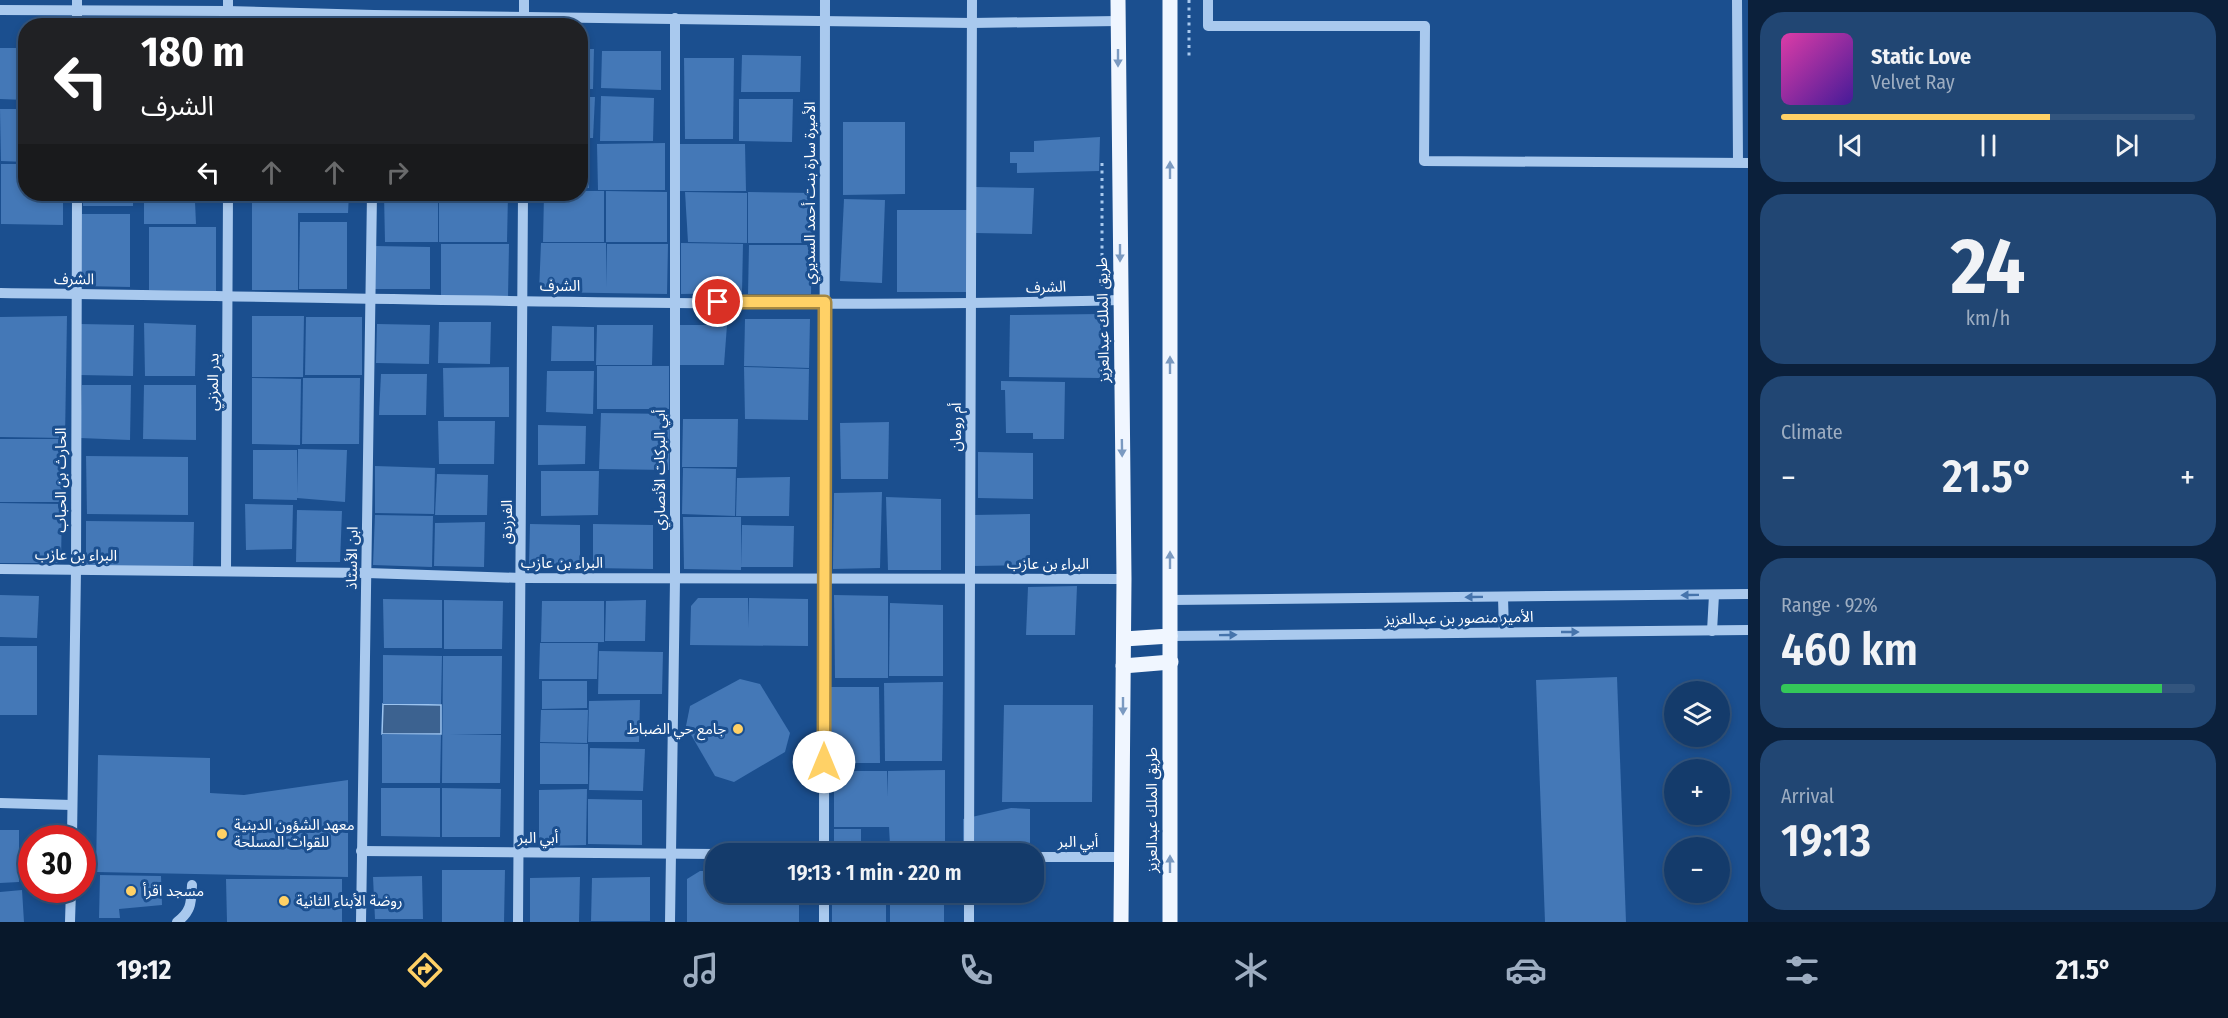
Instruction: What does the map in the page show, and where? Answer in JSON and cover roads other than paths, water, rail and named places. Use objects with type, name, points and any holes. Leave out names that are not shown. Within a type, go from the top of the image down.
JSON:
[{"type":"main road","name":"طريق الملك عبدالعزيز","points":[[1118,0],[1124,579],[1121,922]]},
{"type":"main road","name":"طريق الملك عبدالعزيز","points":[[1170,0],[1170,922]]},
{"type":"main road","points":[[1124,639],[1170,636]]},
{"type":"main road","points":[[1123,666],[1171,662]]},
{"type":"street","points":[[524,0],[524,18]]},
{"type":"street","name":"الأميرة سارة بنت أحمد السديري","points":[[824,843],[825,0]]},
{"type":"street","name":"أم رومان","points":[[969,843],[972,0]]},
{"type":"street","points":[[1208,0],[1208,26],[1425,26],[1424,161],[1743,163],[1737,0]]},
{"type":"street","points":[[0,10],[77,5],[227,5],[354,18]]},
{"type":"street","points":[[588,20],[675,18],[972,22],[1118,21]]},
{"type":"street","name":"أبي البركات الأنصاري","points":[[670,922],[675,579],[675,18]]},
{"type":"street","name":"الحارث بن الحباب","points":[[72,825],[76,570],[77,201]]},
{"type":"street","name":"بدر المزني","points":[[226,571],[228,201]]},
{"type":"street","name":"ابن الأستاذ","points":[[361,922],[372,201]]},
{"type":"street","name":"الفرزدق","points":[[518,922],[524,201]]},
{"type":"street","name":"الشرف","points":[[0,293],[523,301],[971,304],[1120,300]]},
{"type":"street","name":"البراء بن عازب","points":[[0,569],[367,573],[521,578],[1124,579]]},
{"type":"street","name":"الأمير منصور بن عبدالعزيز","points":[[1170,600],[1748,594]]},
{"type":"street","points":[[1712,631],[1714,595]]},
{"type":"street","points":[[1503,597],[1503,632]]},
{"type":"street","name":"الأمير منصور بن عبدالعزيز","points":[[1170,636],[1748,630]]},
{"type":"street","points":[[0,803],[72,805]]},
{"type":"street","name":"أبي البر","points":[[361,851],[705,854]]},
{"type":"street","name":"أبي البر","points":[[1044,857],[1122,857]]},
{"type":"street","points":[[177,922],[186,915],[191,902],[192,885]]},
{"type":"street","points":[[71,903],[71,922]]},
{"type":"street","points":[[824,903],[824,922]]},
{"type":"street","points":[[969,903],[969,922]]},
{"type":"water","points":[[383,704],[441,705],[441,734],[382,734]]},
{"type":"place","name":"جامع حي الضباط","points":[[738,729]]},
{"type":"place","name":"معهد الشؤون الدينية للقوات المسلحة","points":[[222,834]]},
{"type":"place","name":"مسجد اقرأ","points":[[131,891]]},
{"type":"place","name":"روضة الأبناء الثانية","points":[[284,901]]}]
